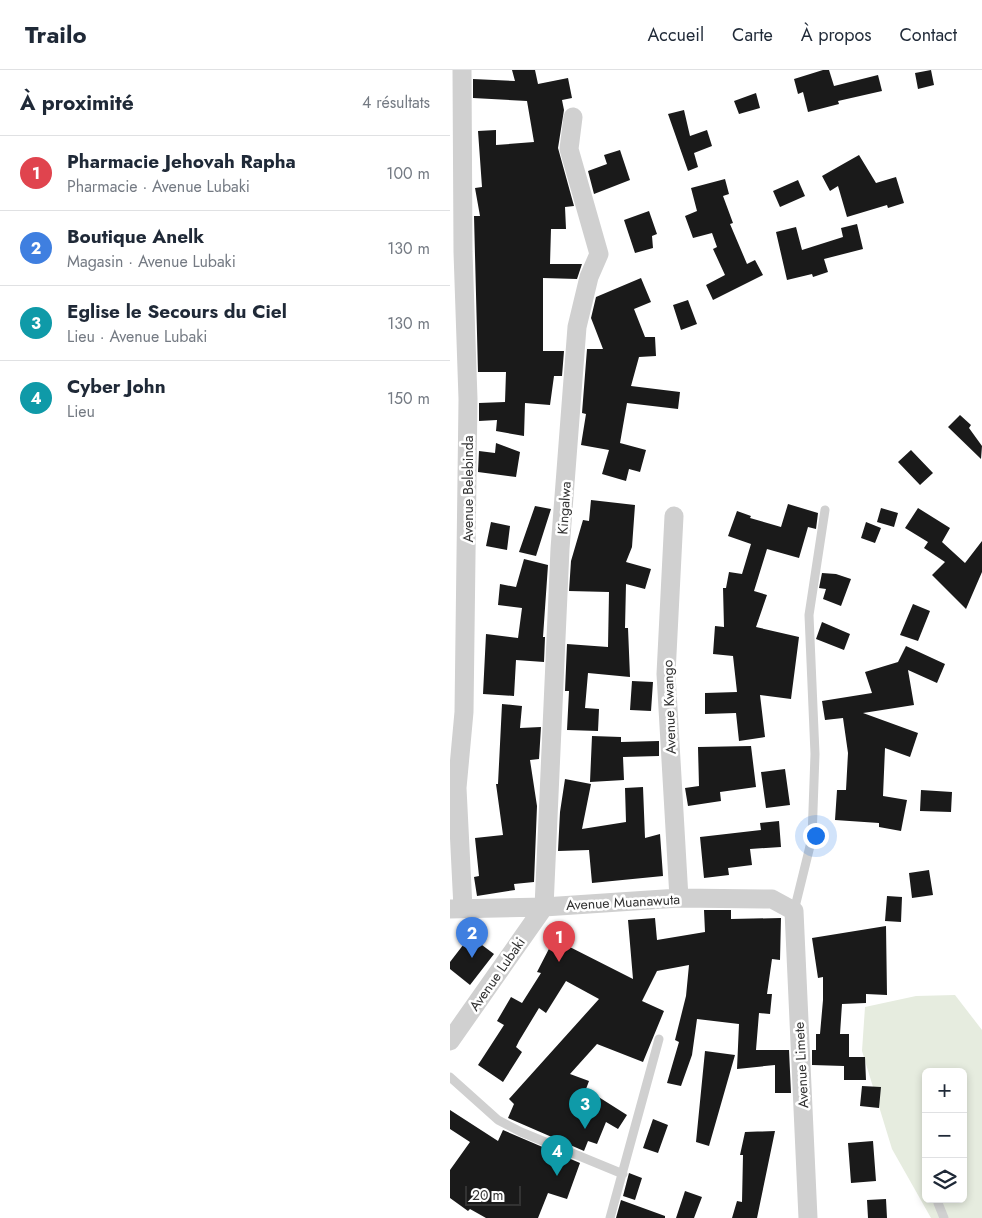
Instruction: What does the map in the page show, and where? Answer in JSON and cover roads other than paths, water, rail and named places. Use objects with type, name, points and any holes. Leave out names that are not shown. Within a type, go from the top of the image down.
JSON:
[{"type":"street","name":"Avenue Belebinda","points":[[457,908],[457,788],[464,712],[468,399],[463,252],[456,143],[462,70]]},
{"type":"street","name":"Kingalwa","points":[[544,907],[560,549],[577,328],[589,277],[599,254],[569,148],[573,117]]},
{"type":"street","name":"Avenue Kwango","points":[[674,516],[666,674],[679,898]]},
{"type":"street","name":"Avenue Muanawuta","points":[[457,908],[544,907],[679,898],[772,899],[794,911]]},
{"type":"street","name":"Avenue Lubaki","points":[[450,1041],[544,907]]},
{"type":"street","name":"Avenue Limete","points":[[794,911],[808,1218]]},
{"type":"lane","points":[[794,911],[812,838],[815,754],[809,615],[825,510]]},
{"type":"lane","points":[[610,1218],[659,1039]]},
{"type":"lane","points":[[450,1077],[498,1120],[521,1132],[623,1174]]},
{"type":"lane","points":[[938,1203],[944,1218]]},
{"type":"place","name":"Boutique Anelk","points":[[472,958]]},
{"type":"place","name":"Pharmacie Jehovah Rapha","points":[[559,962]]},
{"type":"place","name":"Eglise le Secours du Ciel","points":[[585,1129]]},
{"type":"place","name":"Cyber John","points":[[557,1176]]}]
